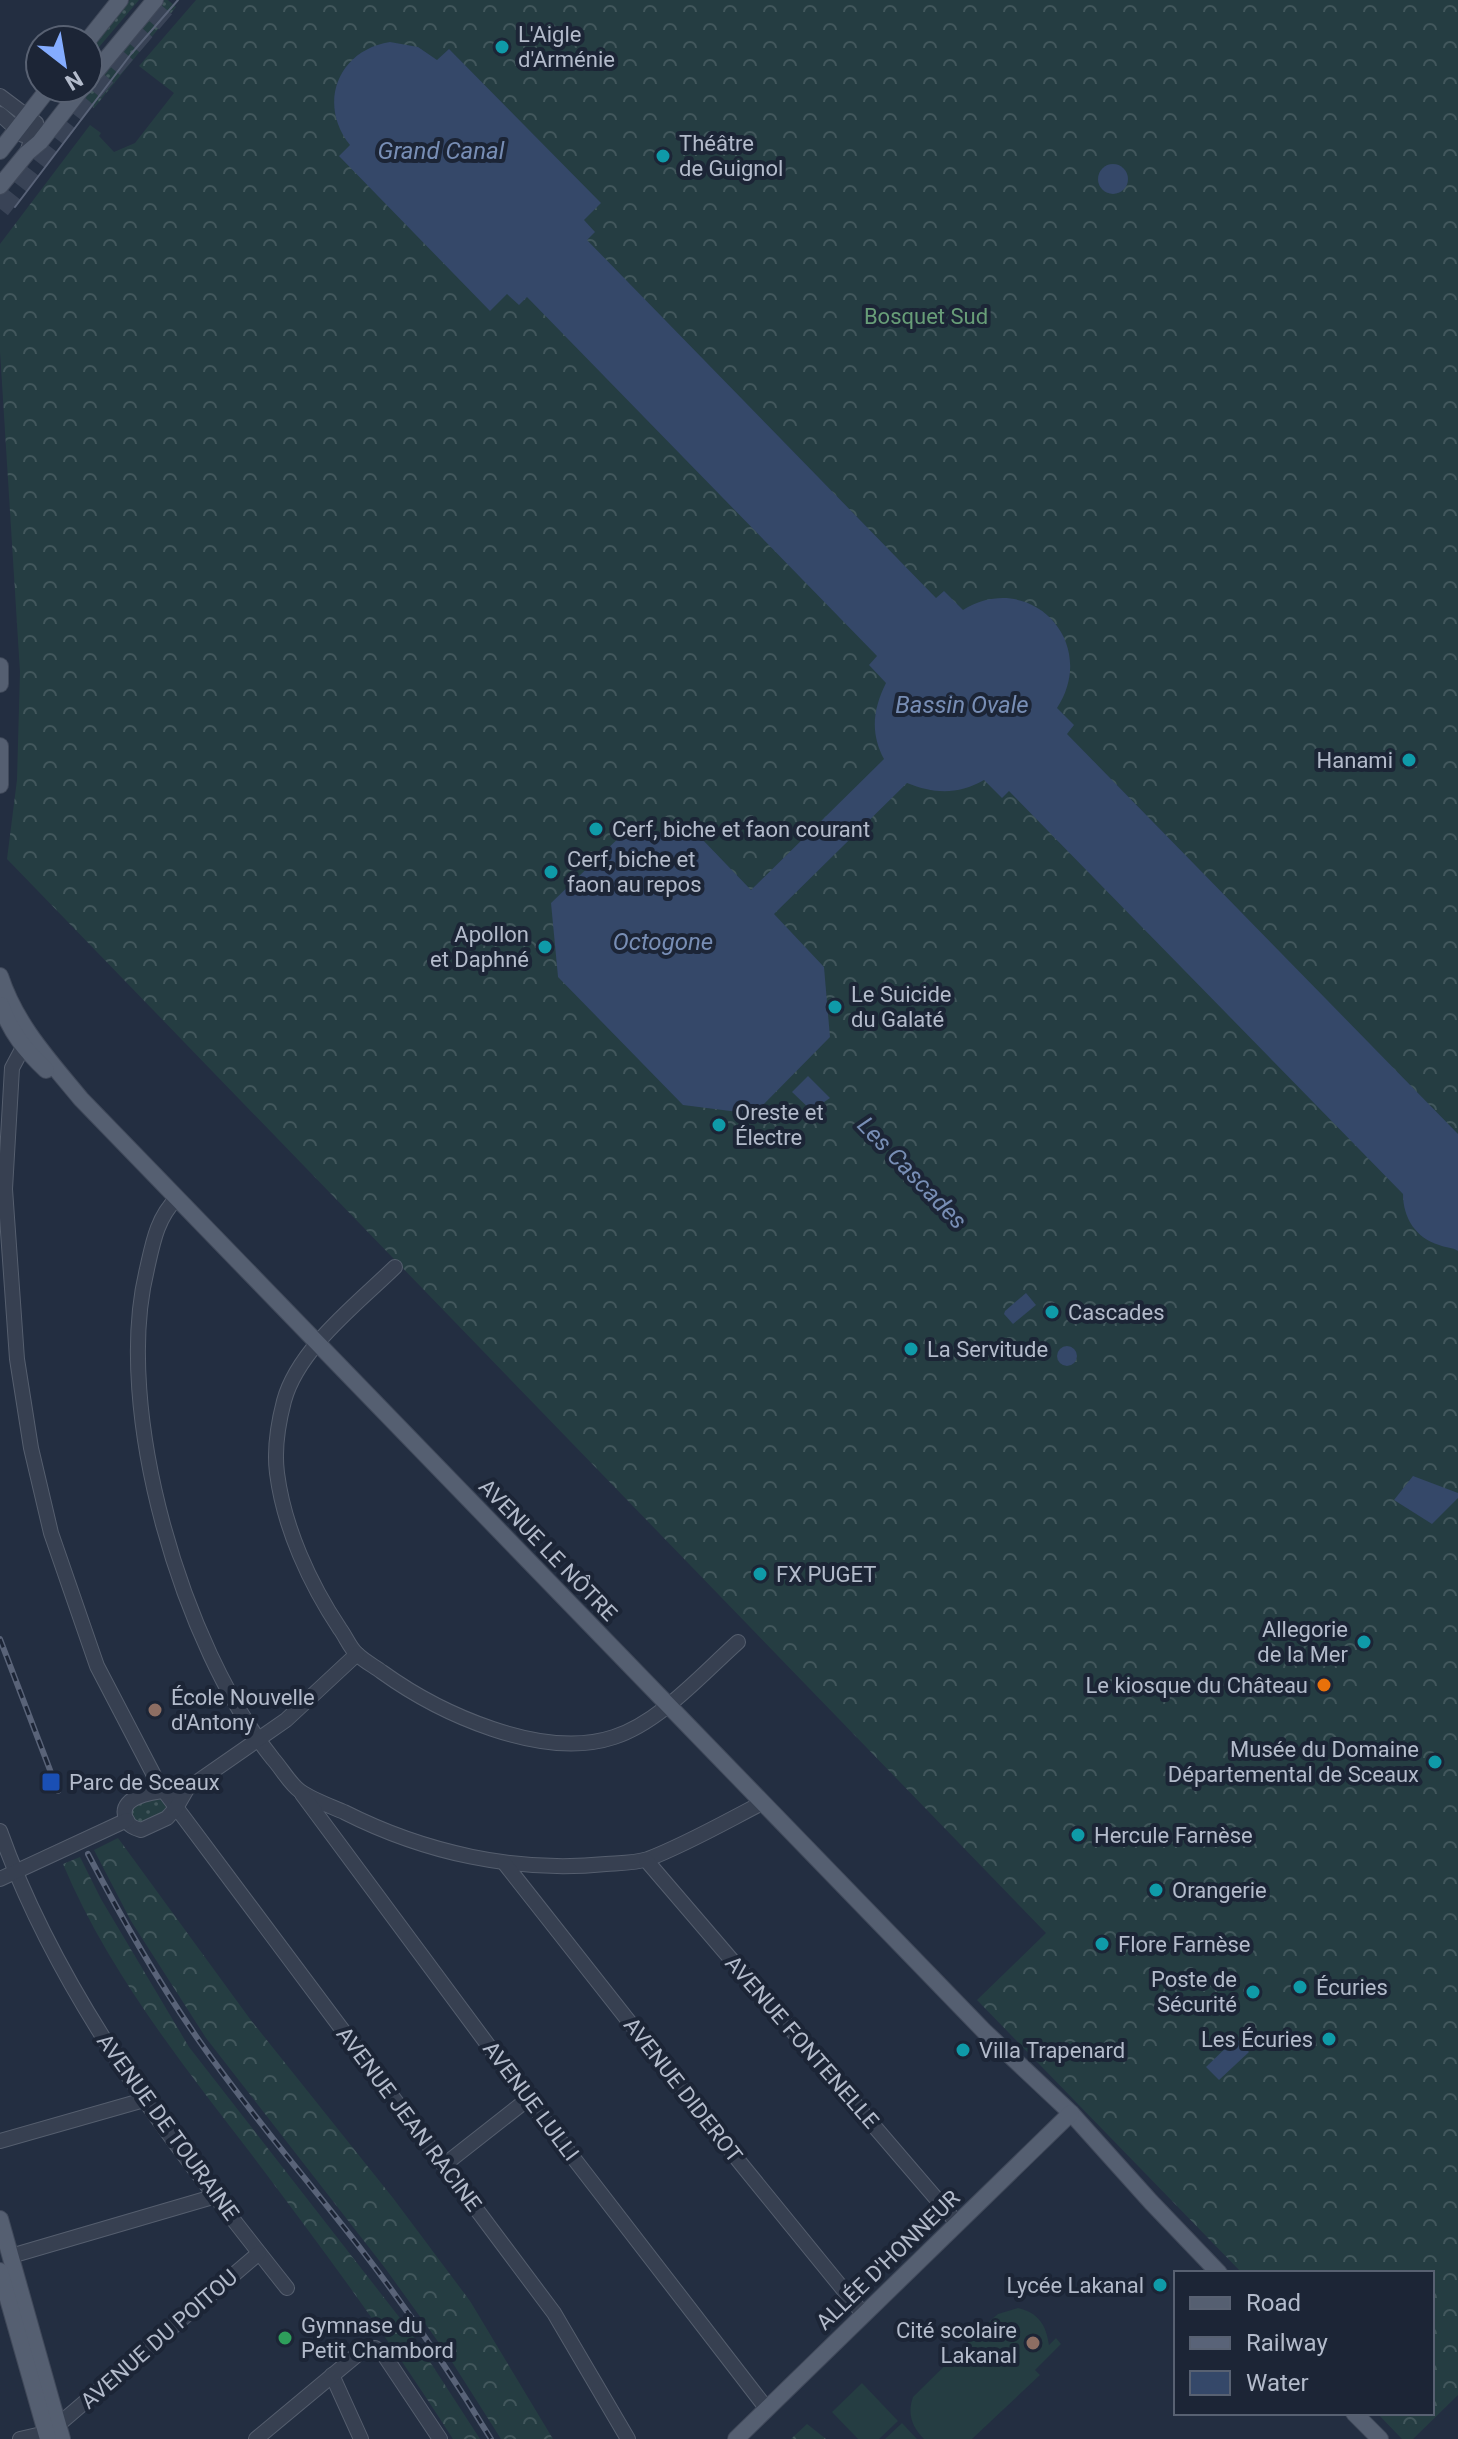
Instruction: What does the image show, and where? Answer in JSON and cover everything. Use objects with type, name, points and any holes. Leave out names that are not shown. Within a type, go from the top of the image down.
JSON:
[{"type":"main road","points":[[101,24],[120,0]]},
{"type":"main road","points":[[104,62],[155,0]]},
{"type":"main road","points":[[28,141],[28,116],[37,104]]},
{"type":"main road","points":[[0,186],[28,141],[66,104]]},
{"type":"main road","points":[[0,151],[28,141]]},
{"type":"main road","points":[[0,666],[0,684]]},
{"type":"main road","points":[[0,746],[0,785]]},
{"type":"main road","points":[[0,976],[26,1042]]},
{"type":"main road","points":[[0,1002],[10,1029],[26,1042]]},
{"type":"main road","name":"AVENUE LE NÔTRE","points":[[26,1042],[318,1344],[673,1700],[762,1803],[1217,2271]]},
{"type":"main road","name":"ALLÉE D'HONNEUR","points":[[736,2439],[1068,2116]]},
{"type":"main road","points":[[0,2219],[54,2434]]},
{"type":"main road","points":[[0,2271],[54,2434]]},
{"type":"main road","points":[[1356,2415],[1380,2439]]},
{"type":"street","points":[[0,96],[28,116]]},
{"type":"street","points":[[0,114],[28,141]]},
{"type":"street","points":[[26,1042],[12,1068],[5,1189],[17,1359],[31,1448],[51,1533],[97,1666],[118,1710],[176,1808]]},
{"type":"street","name":"AVENUE LULLI","points":[[177,1198],[159,1220],[142,1287],[138,1341],[140,1392],[162,1520],[201,1637],[258,1740],[528,2099],[767,2409]]},
{"type":"street","points":[[395,1267],[297,1369],[284,1399],[277,1435],[277,1472],[286,1514],[304,1565],[330,1614],[357,1654],[397,1683],[461,1718],[534,1740],[575,1742],[611,1739],[643,1726],[738,1642]]},
{"type":"street","points":[[187,1789],[154,1790],[131,1801],[125,1812],[127,1820],[136,1829],[147,1829],[167,1818],[187,1789],[286,1720],[357,1654]]},
{"type":"street","points":[[299,1791],[367,1824],[454,1854],[505,1864],[570,1868],[646,1860],[762,1803]]},
{"type":"street","name":"AVENUE JEAN RACINE","points":[[176,1808],[566,2330],[628,2439]]},
{"type":"street","points":[[0,1879],[127,1820]]},
{"type":"street","name":"AVENUE DE TOURAINE","points":[[0,1831],[15,1874],[101,2038],[144,2100],[287,2288]]},
{"type":"street","name":"AVENUE FONTENELLE","points":[[646,1860],[958,2224]]},
{"type":"street","name":"AVENUE DIDEROT","points":[[505,1864],[864,2315]]},
{"type":"street","points":[[444,2165],[528,2099]]},
{"type":"street","points":[[0,2141],[144,2100]]},
{"type":"street","points":[[11,2256],[216,2196]]},
{"type":"street","name":"AVENUE DU POITOU","points":[[54,2434],[259,2253]]},
{"type":"street","points":[[256,2439],[364,2349],[375,2348],[382,2352],[440,2439]]},
{"type":"street","points":[[332,2375],[361,2439]]},
{"type":"street","points":[[278,2421],[282,2439]]},
{"type":"street","points":[[20,2439],[54,2434]]},
{"type":"green space","points":[[130,0],[139,0],[104,41],[104,30]]},
{"type":"green space","points":[[163,0],[176,7],[104,96],[104,69]]},
{"type":"green space","name":"Bosquet Sud","points":[[196,0],[1458,0],[1458,2395],[1413,2439],[1402,2439],[1379,2415],[1434,2415],[1434,2271],[1240,2271],[977,2000],[1046,1933],[7,859],[17,780],[20,672],[0,351],[0,244],[90,125],[101,133],[99,136],[114,152],[135,143],[174,93],[139,66]]},
{"type":"green space","points":[[152,1794],[168,1801],[168,1813],[144,1826],[132,1819],[132,1806]]},
{"type":"green space","points":[[118,1838],[250,2019],[393,2198],[470,2301],[553,2439],[501,2439],[447,2354],[385,2268],[206,2038],[131,1921],[94,1850]]},
{"type":"green space","points":[[80,1857],[101,1899],[189,2047],[410,2331],[480,2439],[453,2439],[356,2295],[148,2016],[102,1942],[63,1864]]},
{"type":"green space","points":[[1018,2308],[1040,2321],[1049,2345],[1056,2338],[1061,2344],[1035,2370],[1040,2375],[972,2439],[924,2439],[912,2420],[910,2409],[913,2397],[992,2319]]},
{"type":"green space","points":[[862,2383],[898,2421],[879,2439],[858,2439],[832,2412]]},
{"type":"green space","points":[[902,2423],[917,2439],[885,2439]]},
{"type":"green space","points":[[807,2424],[826,2439],[791,2439]]},
{"type":"water","points":[[390,42],[418,47],[437,60],[449,49],[601,203],[584,220],[595,232],[587,240],[936,598],[944,591],[963,610],[988,600],[1012,599],[1034,606],[1051,619],[1064,637],[1070,659],[1068,683],[1057,708],[1074,725],[1067,734],[1458,1134],[1458,1251],[1431,1242],[1418,1232],[1408,1219],[1403,1194],[1009,791],[1002,798],[984,780],[965,788],[946,791],[907,783],[774,914],[824,967],[830,1037],[754,1114],[683,1105],[558,977],[551,903],[628,829],[701,838],[751,890],[884,759],[877,740],[875,721],[878,702],[886,683],[869,665],[877,656],[527,297],[519,305],[507,294],[490,311],[339,156],[350,145],[335,113],[334,97],[338,81],[357,56],[372,47]]},
{"type":"water","points":[[1113,164],[1124,168],[1128,179],[1124,190],[1113,194],[1102,190],[1098,179],[1102,168]]},
{"type":"water","points":[[808,1076],[830,1098],[814,1113],[792,1092]]},
{"type":"water","points":[[1026,1293],[1036,1305],[1013,1324],[1004,1314],[1005,1311]]},
{"type":"water","points":[[1063,1346],[1071,1346],[1077,1356],[1071,1366],[1063,1366],[1057,1360],[1057,1352]]},
{"type":"water","points":[[1413,1476],[1458,1493],[1458,1498],[1432,1524],[1394,1500]]},
{"type":"water","points":[[1236,2038],[1249,2052],[1219,2080],[1206,2067]]},
{"type":"tunnel","points":[[0,209],[82,104],[171,0]]},
{"type":"tram line","points":[[15,207],[131,54],[178,0]]},
{"type":"railway","points":[[0,1639],[58,1791]]},
{"type":"railway","points":[[88,1854],[141,1950],[200,2042],[398,2298],[491,2439]]},
{"type":"place","name":"L'Aigle d'Arménie","points":[[502,47]]},
{"type":"place","name":"Théâtre de Guignol","points":[[663,156]]},
{"type":"place","name":"Hanami","points":[[1409,760]]},
{"type":"place","name":"Cerf, biche et faon courant","points":[[596,829]]},
{"type":"place","name":"Cerf, biche et faon au repos","points":[[551,872]]},
{"type":"place","name":"Apollon et Daphné","points":[[545,947]]},
{"type":"place","name":"Le Suicide du Galaté","points":[[835,1007]]},
{"type":"place","name":"Oreste et Électre","points":[[719,1125]]},
{"type":"place","name":"Cascades","points":[[1052,1312]]},
{"type":"place","name":"La Servitude","points":[[911,1349]]},
{"type":"place","name":"FX PUGET","points":[[760,1574]]},
{"type":"place","name":"Allegorie de la Mer","points":[[1364,1642]]},
{"type":"place","name":"Le kiosque du Château","points":[[1324,1685]]},
{"type":"place","name":"École Nouvelle d'Antony","points":[[155,1710]]},
{"type":"place","name":"Musée du Domaine Départemental de Sceaux","points":[[1435,1762]]},
{"type":"place","name":"Parc de Sceaux","points":[[51,1782]]},
{"type":"place","name":"Hercule Farnèse","points":[[1078,1835]]},
{"type":"place","name":"Orangerie","points":[[1156,1890]]},
{"type":"place","name":"Flore Farnèse","points":[[1102,1944]]},
{"type":"place","name":"Écuries","points":[[1300,1987]]},
{"type":"place","name":"Poste de Sécurité","points":[[1253,1992]]},
{"type":"place","name":"Les Écuries","points":[[1329,2039]]},
{"type":"place","name":"Villa Trapenard","points":[[963,2050]]},
{"type":"place","name":"Lycée Lakanal","points":[[1160,2285]]},
{"type":"place","name":"Gymnase du Petit Chambord","points":[[285,2338]]},
{"type":"place","name":"Cité scolaire Lakanal","points":[[1033,2343]]},
{"type":"water label","name":"Grand Canal","points":[[441,151]]},
{"type":"water label","name":"Bassin Ovale","points":[[962,705]]},
{"type":"water label","name":"Octogone","points":[[663,942]]},
{"type":"water label","name":"Les Cascades","points":[[912,1173]]}]
